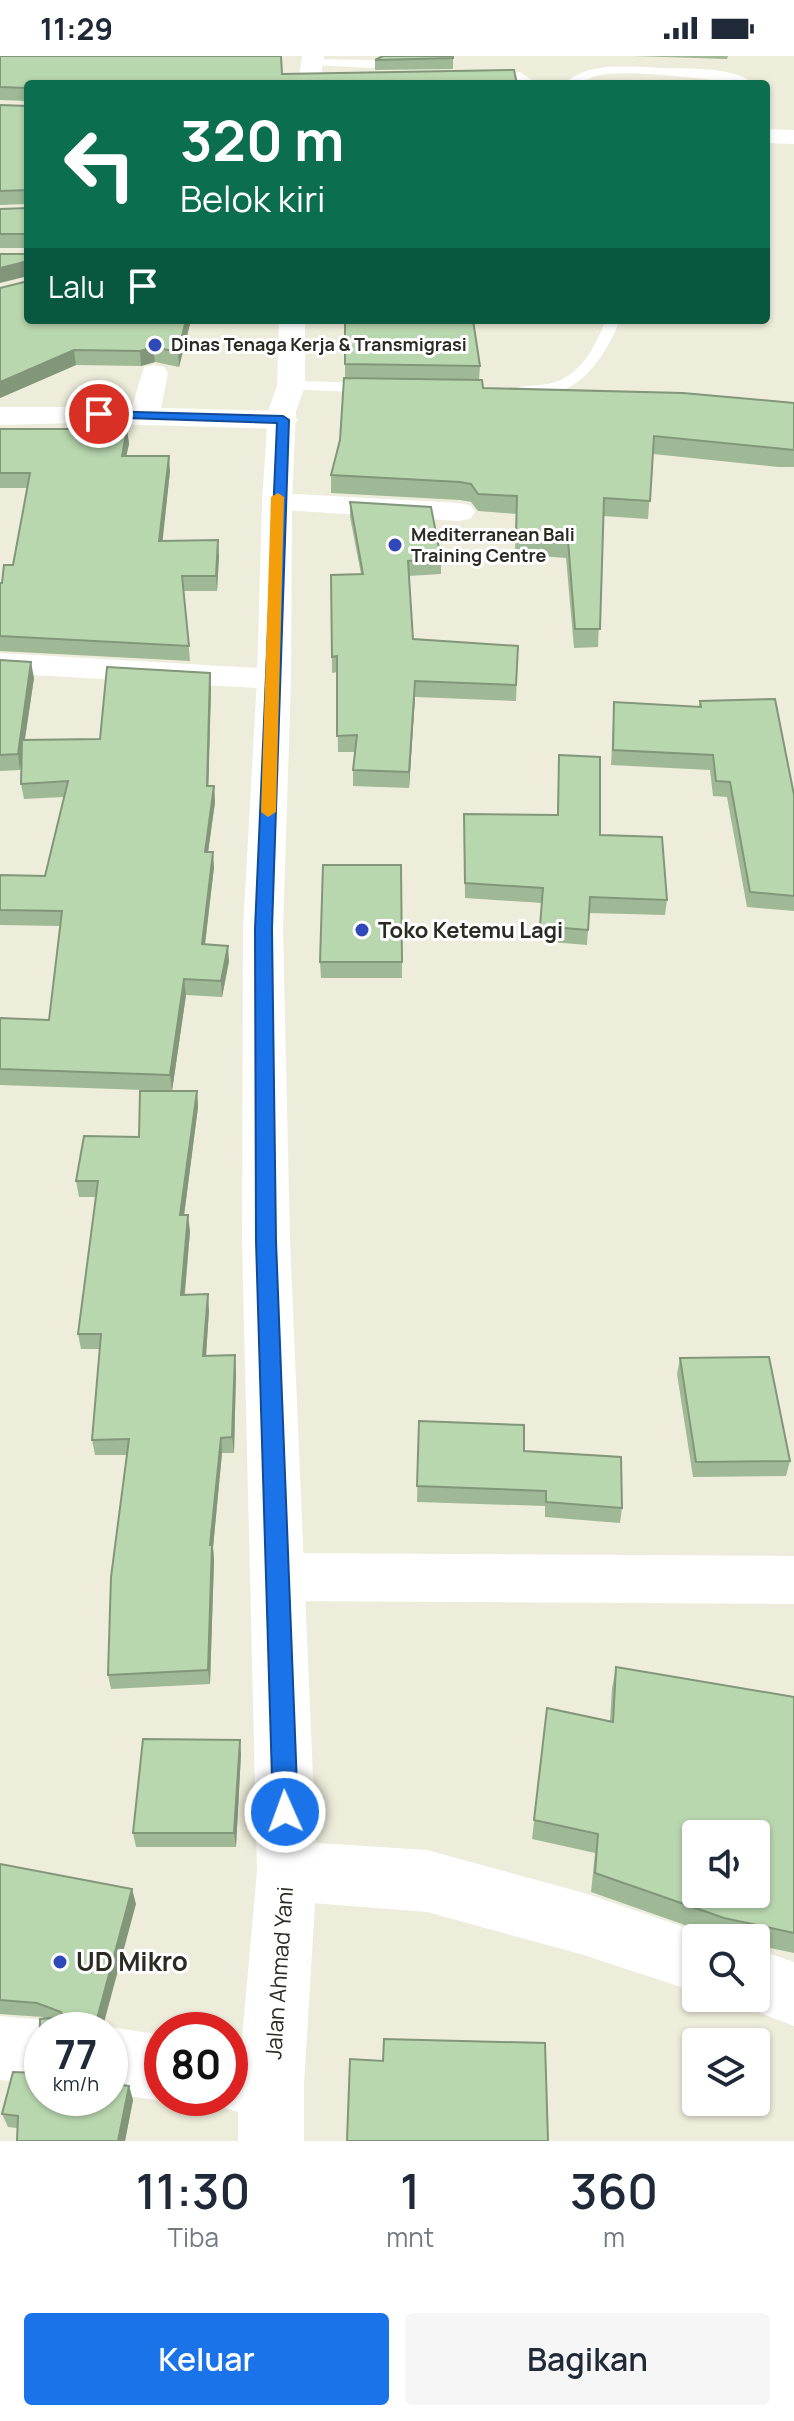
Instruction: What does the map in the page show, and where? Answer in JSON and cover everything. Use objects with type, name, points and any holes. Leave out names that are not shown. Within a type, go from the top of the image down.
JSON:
[{"type":"main road","points":[[770,136],[794,137]]},
{"type":"main road","name":"Jalan Ahmad Yani","points":[[257,2101],[287,1871],[266,1241],[263,929],[274,679],[277,502],[292,324]]},
{"type":"main road","points":[[145,415],[154,373]]},
{"type":"main road","points":[[0,416],[145,415],[287,403]]},
{"type":"main road","points":[[277,502],[459,512]]},
{"type":"main road","points":[[0,663],[274,679]]},
{"type":"main road","points":[[277,1577],[794,1580]]},
{"type":"main road","points":[[287,1871],[427,1881],[584,1924],[682,1956]]},
{"type":"main road","points":[[770,1986],[794,1994]]},
{"type":"main road","points":[[0,2048],[24,2050]]},
{"type":"lane","points":[[314,71],[347,60],[372,64],[394,56]]},
{"type":"lane","points":[[575,80],[582,74],[612,72],[709,74],[741,80]]},
{"type":"lane","points":[[469,76],[520,76],[526,80]]},
{"type":"lane","points":[[355,78],[370,78]]},
{"type":"lane","points":[[504,391],[554,390],[578,378],[596,356],[611,324]]},
{"type":"lane","points":[[287,403],[399,388]]},
{"type":"building","points":[[0,56],[281,56],[282,74],[514,70],[516,80],[24,80],[24,88],[0,87]]},
{"type":"building","points":[[383,56],[453,56],[453,58],[375,60]]},
{"type":"building","points":[[0,105],[24,106],[24,190],[0,191]]},
{"type":"building","points":[[24,208],[24,234],[0,234],[0,209]]},
{"type":"building","points":[[0,254],[24,254],[24,262],[0,268]]},
{"type":"building","points":[[24,282],[24,324],[185,324],[178,352],[153,347],[140,351],[74,350],[0,382],[0,288]]},
{"type":"building","points":[[345,324],[474,324],[480,366],[345,364]]},
{"type":"building","points":[[344,378],[482,380],[483,388],[683,393],[794,403],[794,450],[654,436],[650,501],[604,498],[600,629],[575,629],[568,540],[516,536],[517,496],[478,494],[471,484],[460,482],[331,475],[340,440]]},
{"type":"building","points":[[0,429],[127,429],[122,456],[169,456],[159,541],[218,540],[216,576],[182,576],[189,646],[0,636],[0,583],[4,565],[13,565],[30,473],[0,473]]},
{"type":"building","points":[[350,502],[431,507],[441,559],[408,561],[413,639],[518,646],[516,685],[415,681],[409,772],[353,770],[357,735],[337,736],[337,656],[332,657],[331,575],[363,574]]},
{"type":"building","points":[[0,660],[31,662],[18,754],[0,755]]},
{"type":"building","points":[[107,667],[210,673],[207,786],[214,786],[205,852],[213,852],[202,944],[228,946],[221,981],[184,979],[170,1075],[0,1069],[0,1018],[49,1020],[62,911],[0,910],[0,875],[45,876],[68,781],[21,784],[22,740],[100,739]]},
{"type":"building","points":[[775,699],[794,795],[794,896],[750,892],[730,782],[716,781],[713,755],[613,750],[614,702],[701,707],[700,701]]},
{"type":"building","points":[[559,755],[600,757],[600,835],[662,837],[667,900],[590,897],[588,930],[540,926],[543,888],[465,883],[464,814],[558,815]]},
{"type":"building","name":"Toko Ketemu Lagi","points":[[323,865],[401,865],[402,962],[320,962]]},
{"type":"building","points":[[140,1091],[197,1091],[180,1215],[188,1215],[181,1295],[208,1294],[203,1356],[235,1355],[232,1437],[221,1438],[210,1545],[208,1670],[108,1675],[111,1577],[129,1439],[92,1440],[101,1334],[78,1334],[98,1181],[76,1181],[84,1136],[139,1137]]},
{"type":"building","points":[[769,1357],[790,1461],[696,1462],[680,1358]]},
{"type":"building","points":[[419,1421],[524,1425],[524,1451],[621,1457],[622,1508],[546,1502],[546,1491],[417,1486]]},
{"type":"building","points":[[616,1667],[794,1697],[794,1933],[770,1928],[770,1924],[724,1918],[695,1908],[770,1908],[770,1820],[682,1820],[682,1903],[595,1873],[598,1834],[534,1820],[547,1708],[613,1722]]},
{"type":"building","points":[[143,1739],[240,1740],[234,1833],[133,1833]]},
{"type":"building","name":"UD Mikro","points":[[0,1864],[132,1889],[99,2012],[61,2012],[37,2003],[0,2000]]},
{"type":"building","points":[[384,2039],[545,2043],[548,2141],[347,2141],[350,2059],[383,2061]]},
{"type":"building","name":"UD Mikro","points":[[13,2072],[24,2072],[24,2116],[123,2116],[118,2141],[17,2141],[18,2116],[2,2114]]},
{"type":"slow traffic","points":[[268,812],[278,497]]},
{"type":"place","name":"Dinas Tenaga Kerja & Transmigrasi","points":[[155,345]]},
{"type":"place","name":"Mediterranean Bali Training Centre","points":[[395,545]]},
{"type":"place","name":"Toko Ketemu Lagi","points":[[362,930]]},
{"type":"place","name":"UD Mikro","points":[[60,1962]]},
{"type":"route","points":[[99,414],[283,420],[277,502],[274,679],[263,929],[266,1241],[285,1812]]}]
